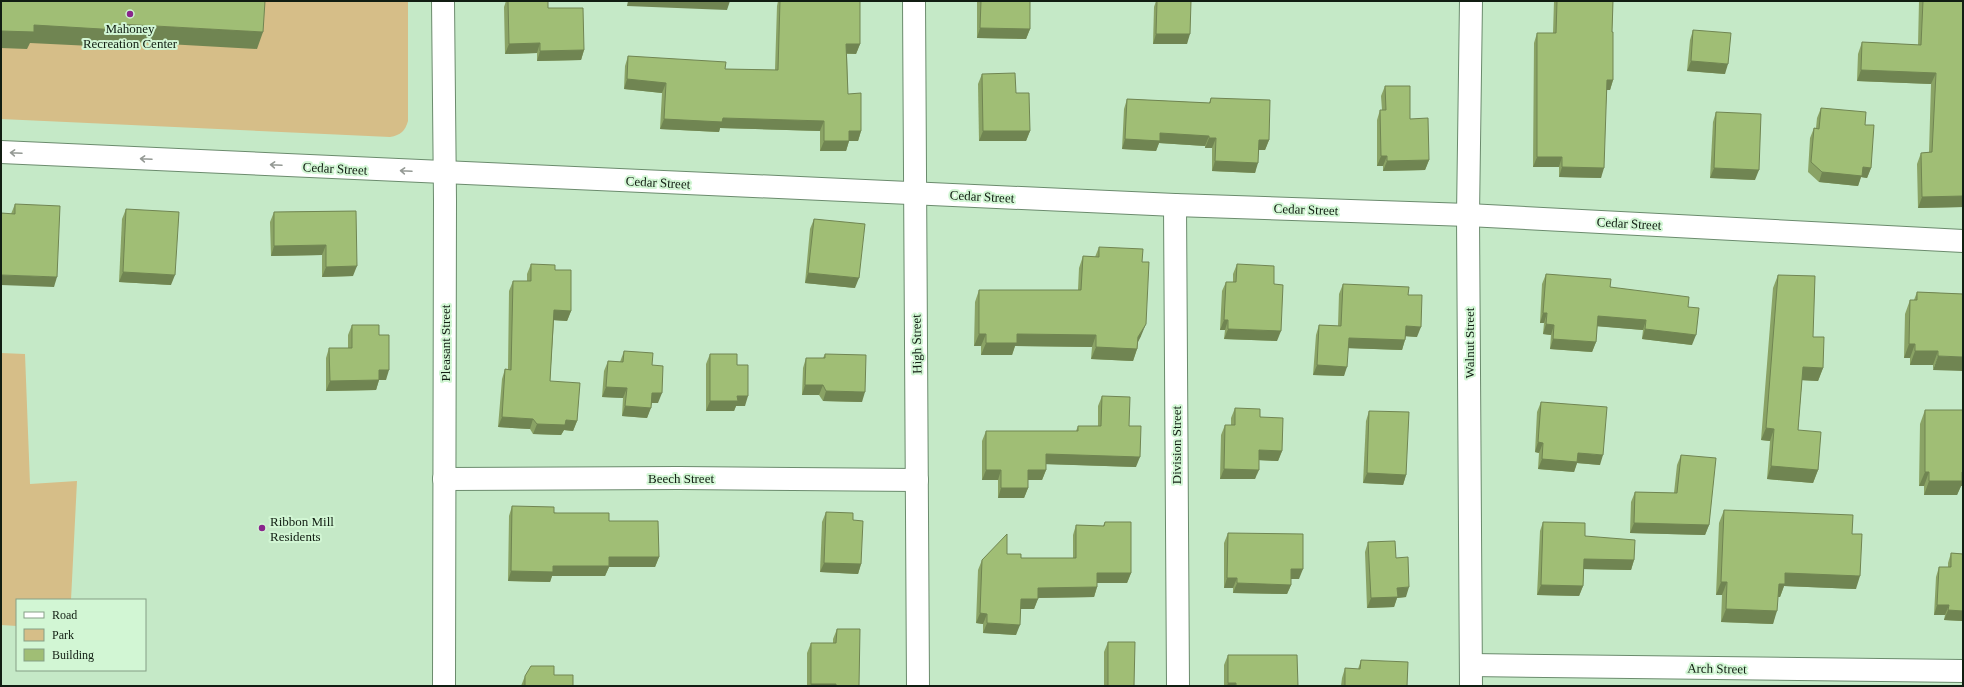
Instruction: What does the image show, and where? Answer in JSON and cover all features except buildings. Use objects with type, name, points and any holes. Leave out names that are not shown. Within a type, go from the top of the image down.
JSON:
[{"type":"street","name":"Pleasant Street","points":[[443,1],[445,173],[444,686]]},
{"type":"street","name":"High Street","points":[[914,1],[918,686]]},
{"type":"street","name":"Walnut Street","points":[[1471,1],[1468,215],[1471,675]]},
{"type":"street","name":"Cedar Street","points":[[1,152],[1175,205],[1468,215],[1963,241]]},
{"type":"street","name":"Division Street","points":[[1175,205],[1178,686]]},
{"type":"street","name":"Beech Street","points":[[444,479],[679,478],[917,480]]},
{"type":"street","name":"Arch Street","points":[[1471,675],[1963,671]]},
{"type":"green space","points":[[1,1],[408,1],[408,121],[402,132],[390,137],[1,119]]},
{"type":"green space","points":[[1,353],[25,354],[30,484],[77,481],[71,599],[16,599],[16,626],[1,625]]},
{"type":"place","name":"Mahoney Recreation Center","points":[[130,14]]},
{"type":"place","name":"Ribbon Mill Residents","points":[[262,528]]}]
